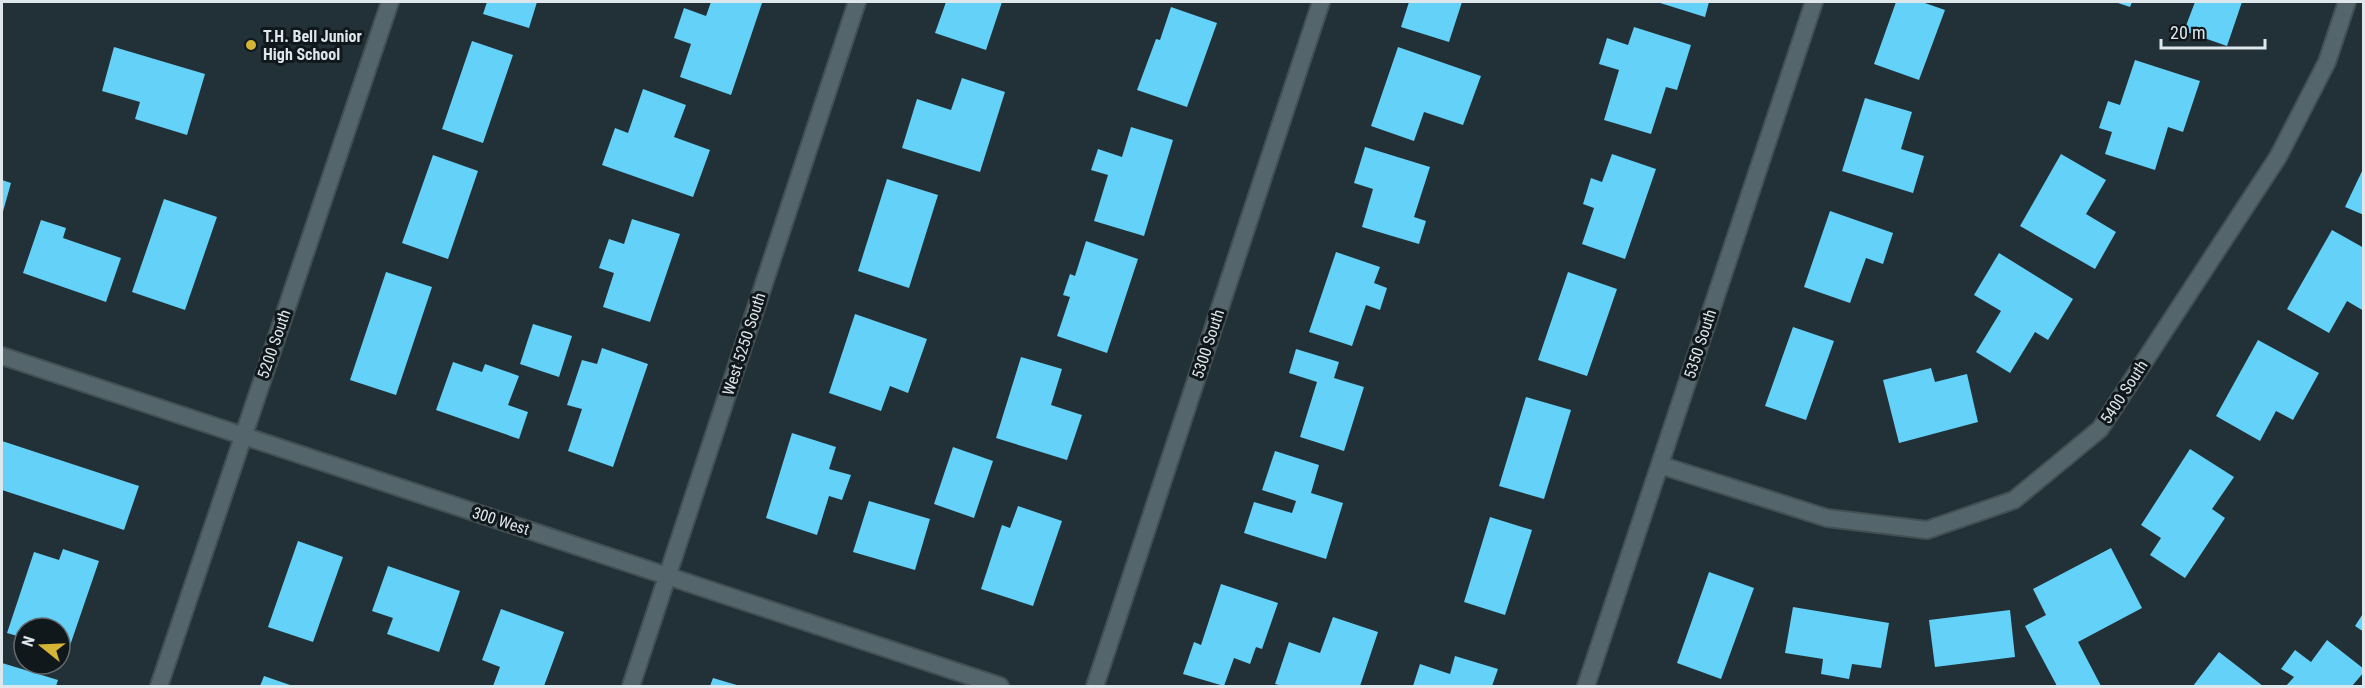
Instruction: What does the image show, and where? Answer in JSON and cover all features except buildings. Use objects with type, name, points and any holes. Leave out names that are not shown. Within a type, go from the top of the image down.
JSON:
[{"type":"street","name":"5200 South","points":[[159,687],[390,2]]},
{"type":"street","name":"West 5250 South","points":[[632,687],[857,2]]},
{"type":"street","name":"5300 South","points":[[1095,687],[1321,2]]},
{"type":"street","name":"5350 South","points":[[1586,687],[1814,2]]},
{"type":"street","name":"5400 South","points":[[1660,465],[1827,518],[1927,530],[2014,500],[2100,429],[2278,157],[2326,62],[2347,2]]},
{"type":"street","name":"300 West","points":[[2,356],[1000,687]]},
{"type":"place","name":"T.H. Bell Junior High School","points":[[251,45]]}]
